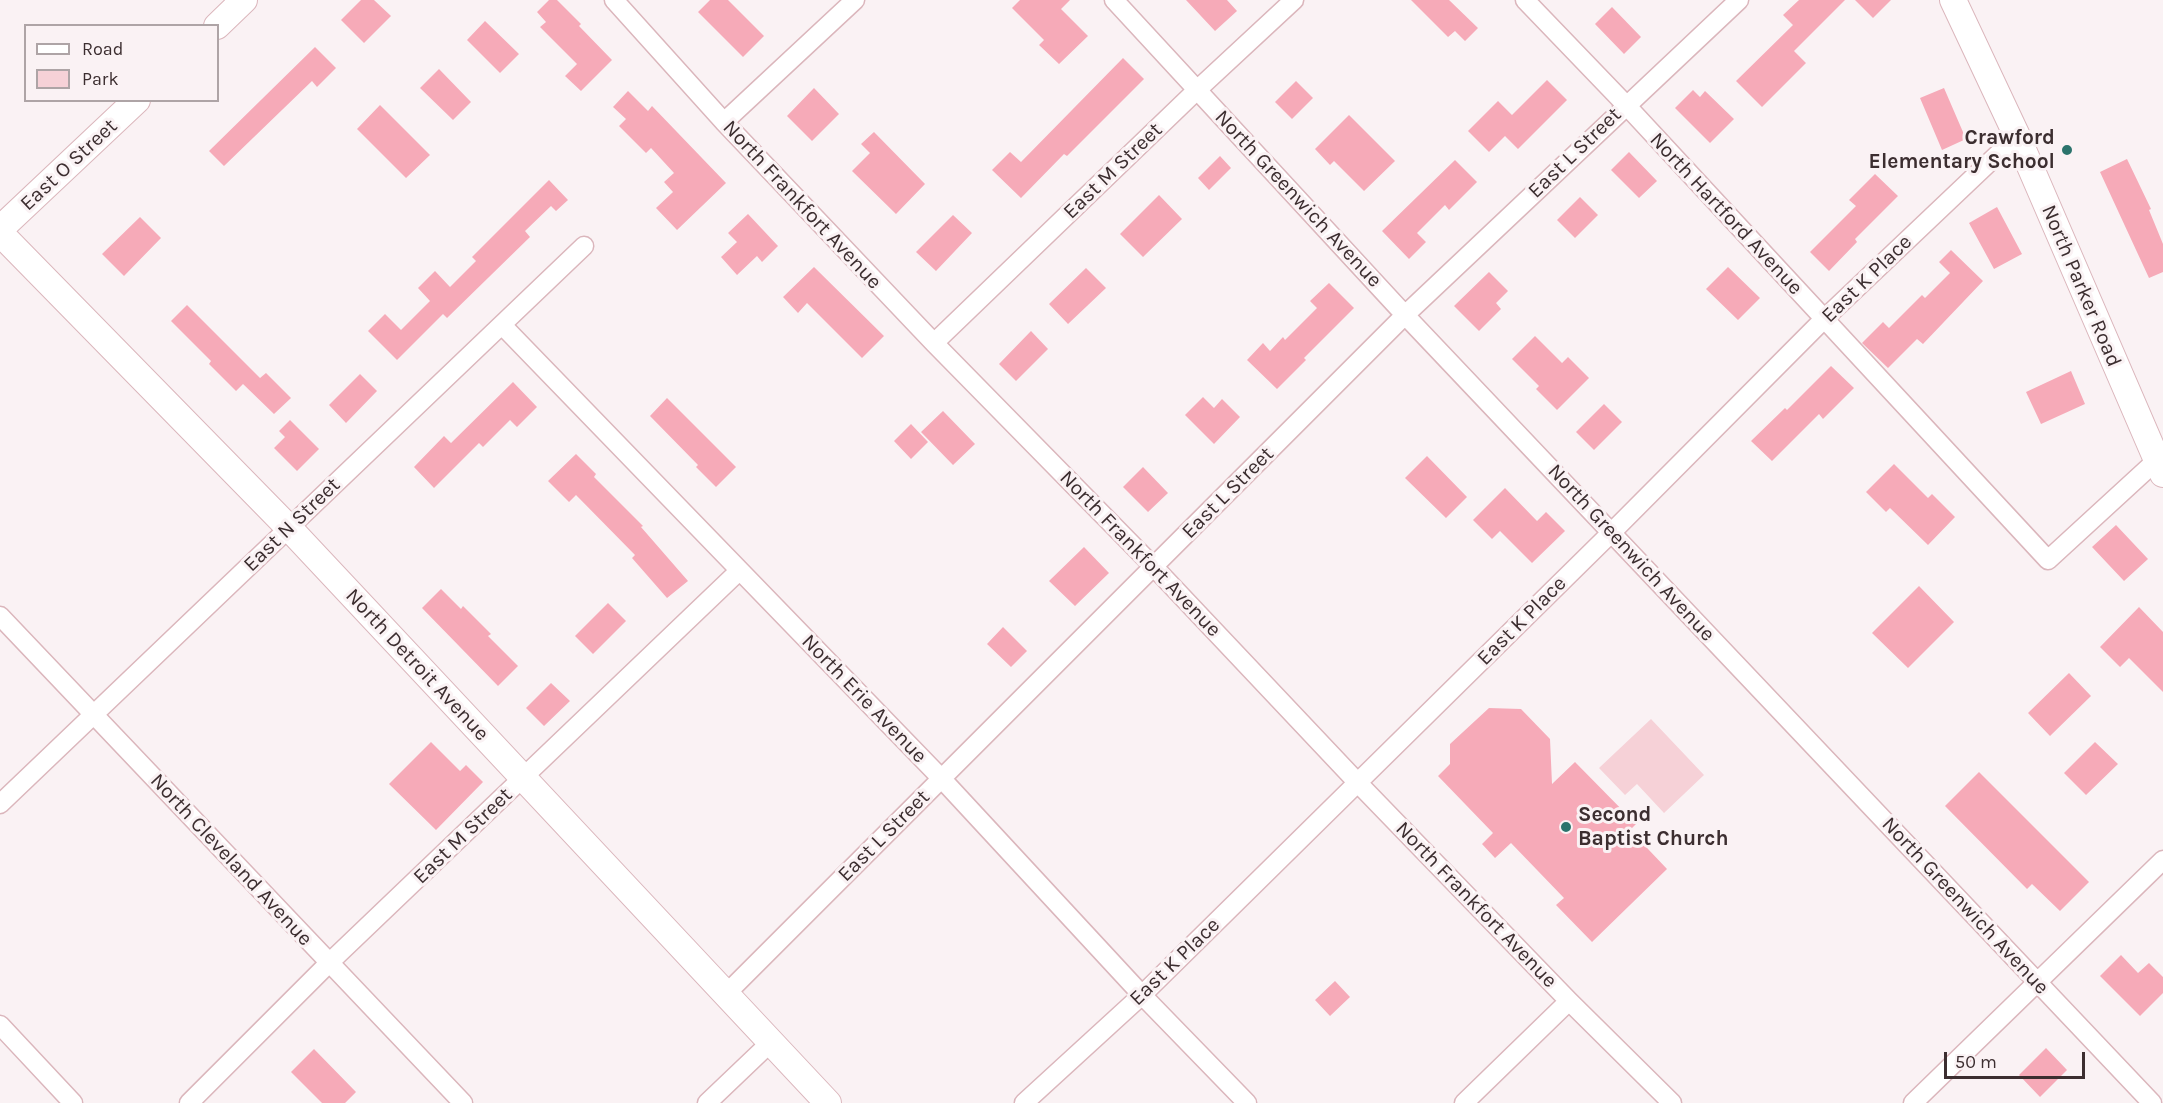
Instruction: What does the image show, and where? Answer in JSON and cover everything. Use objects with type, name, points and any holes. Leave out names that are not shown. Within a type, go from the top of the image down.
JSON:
[{"type":"street","points":[[219,24],[244,0]]},
{"type":"street","name":"North Frankfort Avenue","points":[[614,0],[724,122],[933,343],[1154,567],[1358,783],[1569,1001],[1672,1103]]},
{"type":"street","points":[[724,122],[855,0]]},
{"type":"street","name":"North Greenwich Avenue","points":[[1114,0],[1405,315],[2152,1103]]},
{"type":"street","name":"East M Street","points":[[933,343],[1294,0]]},
{"type":"street","name":"North Hartford Avenue","points":[[1525,0],[1626,105],[2048,560],[2160,467]]},
{"type":"street","name":"East L Street","points":[[726,994],[1405,315],[1738,0]]},
{"type":"street","name":"North Parker Road","points":[[1953,0],[2016,136],[2160,467]]},
{"type":"street","name":"East O Street","points":[[0,231],[135,102]]},
{"type":"street","name":"East K Place","points":[[1024,1103],[1142,995],[1612,532],[1823,320],[2016,136]]},
{"type":"street","name":"North Detroit Avenue","points":[[0,231],[289,528],[828,1103]]},
{"type":"street","name":"East N Street","points":[[0,804],[584,246]]},
{"type":"street","name":"North Erie Avenue","points":[[502,325],[941,778],[1142,995],[1247,1103]]},
{"type":"street","name":"East M Street","points":[[189,1103],[329,963],[739,571]]},
{"type":"street","name":"North Cleveland Avenue","points":[[0,616],[463,1103]]},
{"type":"street","points":[[1913,1103],[2163,860]]},
{"type":"street","points":[[1464,1103],[1569,1001]]},
{"type":"street","points":[[0,1025],[73,1103]]},
{"type":"street","points":[[707,1103],[771,1042]]},
{"type":"green space","points":[[1651,719],[1704,775],[1664,813],[1637,784],[1625,795],[1599,768]]},
{"type":"building","points":[[361,0],[374,0],[391,16],[364,43],[341,20]]},
{"type":"building","points":[[549,0],[557,0],[612,60],[581,91],[565,76],[577,64],[540,27],[546,22],[537,12]]},
{"type":"building","points":[[710,0],[728,0],[764,36],[743,57],[698,12]]},
{"type":"building","points":[[1020,0],[1070,0],[1061,9],[1088,36],[1059,64],[1039,45],[1044,40],[1012,8]]},
{"type":"building","points":[[1186,0],[1227,0],[1237,11],[1215,31]]},
{"type":"building","points":[[1411,0],[1449,0],[1478,28],[1465,41],[1455,31],[1448,37]]},
{"type":"building","points":[[1799,0],[1845,0],[1794,51],[1806,63],[1762,107],[1736,81],[1793,25],[1783,15]]},
{"type":"building","points":[[1855,0],[1891,0],[1873,18]]},
{"type":"building","points":[[1612,7],[1641,37],[1624,54],[1595,24]]},
{"type":"building","points":[[485,21],[519,54],[500,73],[467,40]]},
{"type":"building","points":[[315,47],[336,68],[317,87],[312,81],[224,166],[209,151]]},
{"type":"building","points":[[1123,58],[1144,79],[1021,198],[992,170],[1010,152],[1021,162]]},
{"type":"building","points":[[439,69],[471,102],[453,120],[420,88]]},
{"type":"building","points":[[1547,80],[1567,100],[1518,149],[1505,136],[1489,152],[1468,131],[1498,101],[1512,115]]},
{"type":"building","points":[[1296,81],[1313,98],[1292,119],[1275,102]]},
{"type":"building","points":[[814,88],[839,114],[812,141],[787,116]]},
{"type":"building","points":[[1944,88],[1966,139],[1942,150],[1920,98]]},
{"type":"building","points":[[1693,90],[1700,97],[1705,91],[1734,119],[1710,143],[1675,108]]},
{"type":"building","points":[[628,91],[648,111],[652,106],[726,183],[677,230],[656,208],[673,192],[664,182],[674,173],[651,148],[646,153],[619,126],[626,119],[613,107]]},
{"type":"building","points":[[380,105],[430,155],[406,178],[357,129]]},
{"type":"building","points":[[1349,115],[1395,161],[1364,191],[1334,161],[1330,165],[1315,149]]},
{"type":"building","points":[[874,132],[925,184],[896,214],[852,171],[870,153],[861,144]]},
{"type":"building","points":[[1629,152],[1657,181],[1639,198],[1611,170]]},
{"type":"building","points":[[1220,156],[1231,168],[1209,190],[1198,178]]},
{"type":"building","points":[[2127,159],[2151,209],[2149,210],[2163,244],[2163,272],[2149,278],[2100,172]]},
{"type":"building","points":[[1455,160],[1477,182],[1449,210],[1445,205],[1417,233],[1426,242],[1409,259],[1382,231]]},
{"type":"building","points":[[1875,174],[1898,196],[1855,239],[1857,242],[1829,271],[1810,252],[1856,206],[1849,200]]},
{"type":"building","points":[[549,180],[568,200],[556,211],[551,206],[525,231],[530,237],[447,318],[443,314],[397,360],[368,331],[385,314],[401,330],[430,301],[418,288],[435,271],[450,287],[476,261],[472,257]]},
{"type":"building","points":[[1159,195],[1182,219],[1143,257],[1120,234]]},
{"type":"building","points":[[1580,197],[1598,215],[1575,238],[1557,220]]},
{"type":"building","points":[[1997,207],[2022,254],[1994,269],[1969,223]]},
{"type":"building","points":[[748,214],[778,246],[762,262],[757,256],[737,275],[721,257],[737,242],[728,233]]},
{"type":"building","points":[[953,215],[972,233],[936,271],[916,252]]},
{"type":"building","points":[[140,217],[161,238],[124,276],[102,254]]},
{"type":"building","points":[[1951,250],[1983,281],[1923,344],[1917,339],[1888,368],[1862,343],[1883,322],[1889,328],[1922,295],[1925,298],[1950,273],[1939,262]]},
{"type":"building","points":[[814,267],[884,336],[862,358],[807,303],[798,313],[783,297]]},
{"type":"building","points":[[1728,267],[1760,298],[1738,320],[1706,289]]},
{"type":"building","points":[[1086,268],[1106,288],[1068,324],[1049,304]]},
{"type":"building","points":[[1489,272],[1508,291],[1496,303],[1501,309],[1479,331],[1454,306]]},
{"type":"building","points":[[1329,283],[1354,308],[1277,389],[1247,360],[1263,343],[1270,351],[1283,337],[1285,340],[1317,308],[1310,301]]},
{"type":"building","points":[[187,305],[260,378],[266,373],[291,398],[274,414],[243,384],[236,391],[209,364],[211,361],[171,321]]},
{"type":"building","points":[[1031,331],[1048,349],[1016,381],[999,364]]},
{"type":"building","points":[[1535,336],[1562,363],[1568,357],[1589,378],[1557,410],[1536,389],[1539,386],[1512,359]]},
{"type":"building","points":[[1831,366],[1854,388],[1823,419],[1819,414],[1772,461],[1751,441],[1785,408],[1787,410]]},
{"type":"building","points":[[2071,371],[2085,404],[2041,424],[2026,392]]},
{"type":"building","points":[[360,374],[377,391],[346,423],[329,405]]},
{"type":"building","points":[[513,382],[537,407],[517,427],[510,420],[483,447],[479,443],[434,488],[414,467],[444,436],[451,443]]},
{"type":"building","points":[[1203,397],[1214,408],[1222,399],[1240,417],[1214,444],[1185,415]]},
{"type":"building","points":[[667,398],[736,467],[716,487],[650,416]]},
{"type":"building","points":[[1604,404],[1622,422],[1594,450],[1576,432]]},
{"type":"building","points":[[943,411],[975,444],[953,465],[921,432]]},
{"type":"building","points":[[290,420],[319,449],[297,471],[274,448],[285,437],[279,431]]},
{"type":"building","points":[[911,424],[928,442],[911,459],[894,441]]},
{"type":"building","points":[[576,454],[596,474],[594,477],[643,526],[641,527],[688,581],[667,598],[632,558],[635,555],[576,495],[569,502],[548,481]]},
{"type":"building","points":[[1427,456],[1467,497],[1446,518],[1405,478]]},
{"type":"building","points":[[1894,464],[1928,498],[1932,494],[1955,517],[1928,545],[1890,508],[1886,512],[1866,492]]},
{"type":"building","points":[[1143,467],[1168,493],[1148,512],[1123,487]]},
{"type":"building","points":[[1505,488],[1537,521],[1546,512],[1565,531],[1532,563],[1500,531],[1492,539],[1473,520]]},
{"type":"building","points":[[2116,525],[2148,559],[2124,581],[2092,547]]},
{"type":"building","points":[[1084,547],[1109,573],[1075,606],[1049,581]]},
{"type":"building","points":[[1919,586],[1954,622],[1908,668],[1872,633]]},
{"type":"building","points":[[441,589],[461,609],[463,606],[491,634],[488,636],[518,666],[498,686],[422,608]]},
{"type":"building","points":[[608,603],[626,621],[593,654],[575,636]]},
{"type":"building","points":[[2139,607],[2163,632],[2163,692],[2129,658],[2120,667],[2100,647]]},
{"type":"building","points":[[1003,627],[1027,651],[1011,667],[987,644]]},
{"type":"building","points":[[2069,673],[2091,696],[2050,736],[2028,713]]},
{"type":"building","points":[[551,683],[570,701],[544,726],[526,708]]},
{"type":"building","name":"Second Baptist Church","points":[[1489,708],[1521,709],[1550,739],[1552,784],[1575,762],[1636,824],[1630,830],[1667,869],[1592,942],[1556,905],[1564,898],[1511,843],[1495,858],[1482,844],[1493,833],[1438,776],[1450,764],[1450,744]]},
{"type":"building","points":[[431,742],[460,771],[466,765],[483,782],[436,830],[389,784]]},
{"type":"building","points":[[2095,742],[2118,764],[2086,795],[2064,773]]},
{"type":"building","points":[[1979,772],[2089,882],[2060,911],[2032,884],[2027,889],[1945,806]]},
{"type":"building","points":[[2121,955],[2138,973],[2149,963],[2163,977],[2163,993],[2140,1016],[2100,976]]},
{"type":"building","points":[[1335,981],[1350,997],[1330,1016],[1315,1000]]},
{"type":"building","points":[[2046,1048],[2067,1070],[2040,1097],[2019,1075]]},
{"type":"building","points":[[314,1049],[356,1092],[345,1103],[322,1103],[291,1072]]},
{"type":"place","name":"Crawford Elementary School","points":[[2067,150]]},
{"type":"place","name":"Second Baptist Church","points":[[1566,827]]}]
